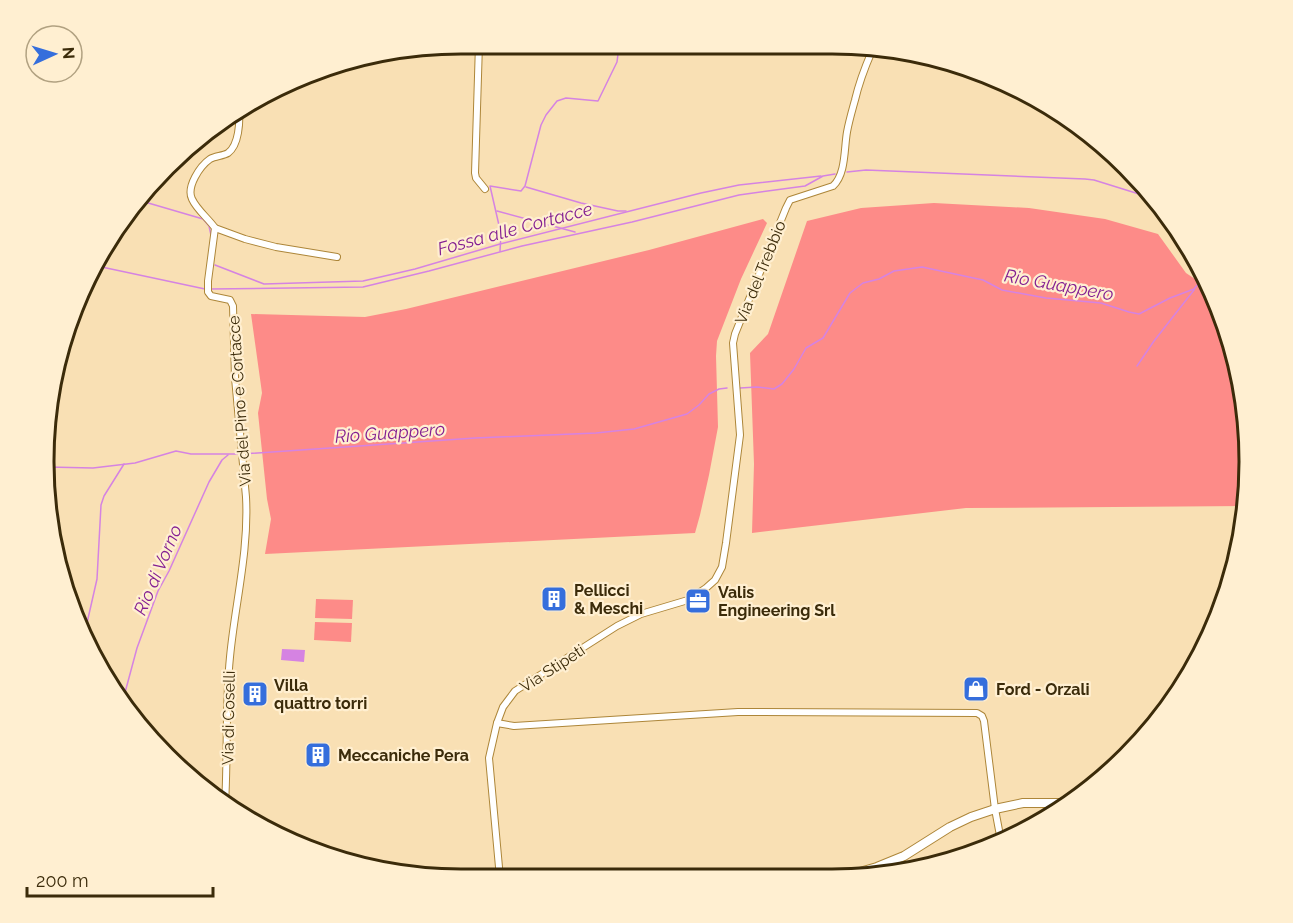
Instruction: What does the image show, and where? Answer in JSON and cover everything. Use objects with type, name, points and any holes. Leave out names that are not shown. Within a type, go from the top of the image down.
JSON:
[{"type":"street","points":[[479,54],[475,173],[485,189]]},
{"type":"street","name":"Via del Trebbio","points":[[722,567],[740,435],[733,343],[735,334],[790,200],[833,186],[838,182],[847,131],[863,71],[870,56]]},
{"type":"street","points":[[239,121],[239,133],[233,147],[228,153],[210,159],[193,180],[190,197],[200,211],[215,228],[245,239],[276,247],[337,257]]},
{"type":"street","name":"Via del Pino e Cortacce","points":[[215,228],[208,290],[211,296],[230,300],[233,306],[234,378],[246,511],[241,575],[232,632]]},
{"type":"street","name":"Via Stipeti","points":[[499,869],[489,758],[503,707],[515,691],[617,626],[641,614],[688,600],[696,595],[715,580],[722,567]]},
{"type":"street","name":"Via di Coselli","points":[[225,793],[227,694],[232,632]]},
{"type":"street","points":[[497,723],[514,726],[738,712],[977,713],[984,721],[999,833]]},
{"type":"street","points":[[888,866],[950,827],[971,817],[1008,805],[1053,803]]},
{"type":"shaded area","points":[[934,203],[1029,208],[1105,219],[1158,234],[1186,273],[1197,281],[1225,356],[1236,408],[1239,462],[1237,506],[966,508],[752,533],[754,464],[750,353],[768,334],[807,221],[861,208]]},
{"type":"shaded area","points":[[763,219],[767,223],[741,279],[717,341],[718,427],[695,533],[265,554],[271,519],[258,413],[262,393],[251,314],[365,317],[649,250]]},
{"type":"shaded area","points":[[316,599],[353,600],[352,619],[315,618]]},
{"type":"shaded area","points":[[315,622],[352,623],[351,642],[314,640]]},
{"type":"shaded area","points":[[282,649],[305,650],[304,662],[281,660]]},
{"type":"waterway","points":[[500,251],[501,234],[490,186],[521,191],[525,186],[541,125],[546,115],[557,101],[566,98],[598,101],[617,62],[618,54]]},
{"type":"waterway","points":[[847,172],[866,170],[1085,179],[1139,194]]},
{"type":"waterway","points":[[210,289],[363,287],[522,246],[632,222],[739,195],[805,186],[823,176],[835,174]]},
{"type":"waterway","name":"Fossa alle Cortacce","points":[[215,265],[264,284],[363,281],[701,193],[739,185],[821,176]]},
{"type":"waterway","points":[[526,187],[581,203],[626,211]]},
{"type":"waterway","points":[[147,203],[203,219],[209,226],[211,235]]},
{"type":"waterway","points":[[497,211],[575,232]]},
{"type":"waterway","points":[[104,267],[205,289]]},
{"type":"waterway","name":"Rio Guappero","points":[[740,388],[774,389],[782,384],[806,348],[823,338],[850,293],[863,283],[879,279],[894,271],[922,267],[983,280],[1002,290],[1046,298],[1101,303],[1139,314],[1194,289],[1198,284]]},
{"type":"waterway","points":[[205,288],[206,275]]},
{"type":"waterway","points":[[1137,366],[1194,290]]},
{"type":"waterway","name":"Rio Guappero","points":[[243,454],[634,429],[687,414],[709,394],[727,388]]},
{"type":"waterway","name":"Rio Guappero","points":[[54,467],[93,468],[135,463],[176,451],[191,454],[239,454]]},
{"type":"waterway","name":"Rio di Vorno","points":[[125,691],[137,648],[158,591],[209,482],[222,460],[228,455]]},
{"type":"waterway","points":[[87,622],[97,579],[101,505],[124,464]]},
{"type":"place","name":"Pellicci & Meschi","points":[[554,599]]},
{"type":"place","name":"Valis Engineering Srl","points":[[698,601]]},
{"type":"place","name":"Ford - Orzali","points":[[976,689]]},
{"type":"place","name":"Villa quattro torri","points":[[255,694]]},
{"type":"place","name":"Meccaniche Pera","points":[[318,755]]}]
